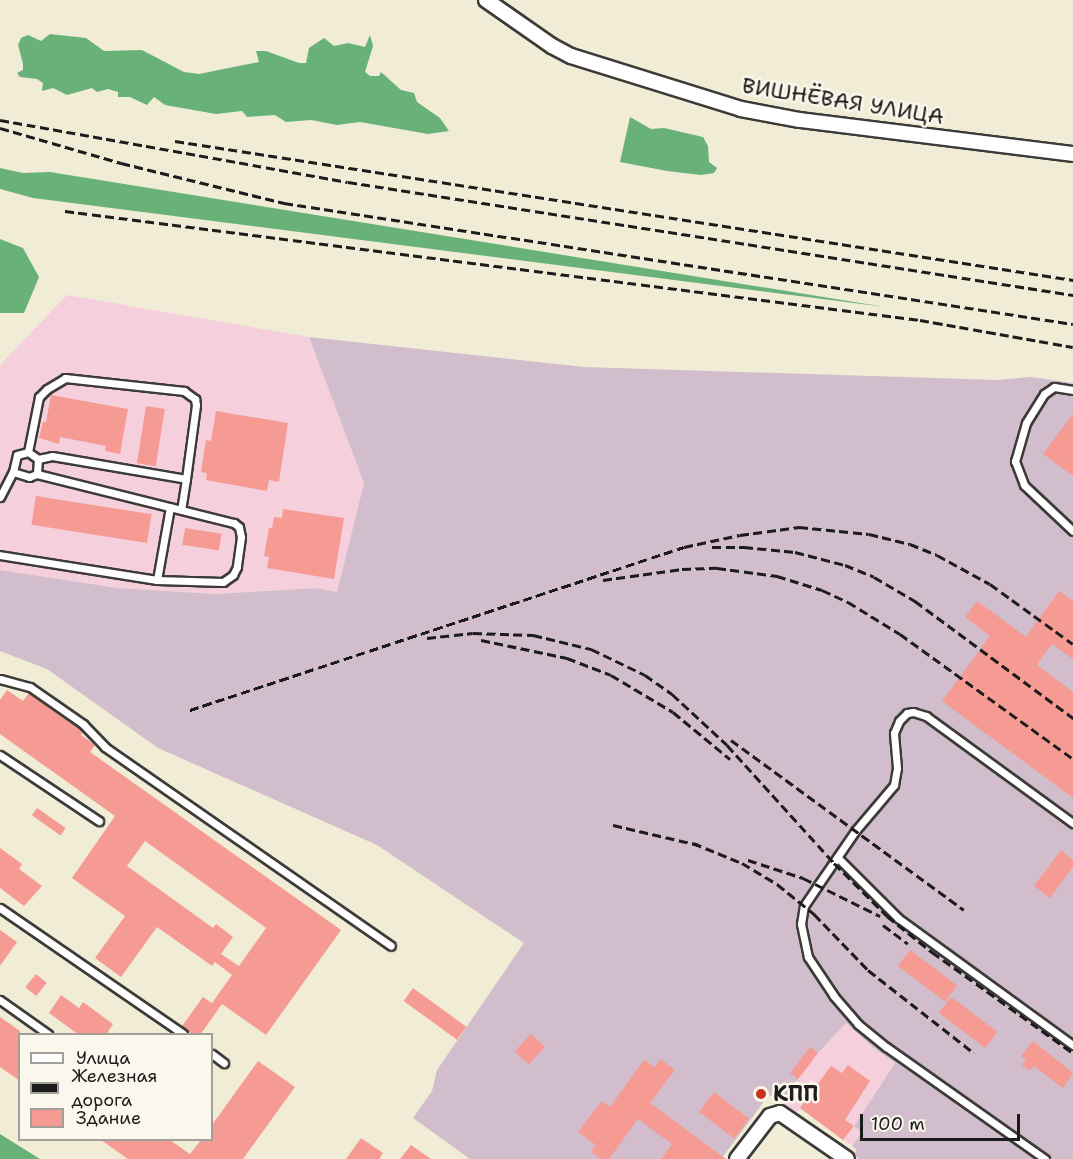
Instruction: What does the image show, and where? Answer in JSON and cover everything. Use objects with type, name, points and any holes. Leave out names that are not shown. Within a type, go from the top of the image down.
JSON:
[{"type":"street","name":"ВИШНЁВАЯ УЛИЦА","points":[[486,0],[552,46],[571,56],[741,109],[800,120],[1073,154]]},
{"type":"street","points":[[737,1159],[770,1116],[777,1113],[786,1115],[847,1159]]},
{"type":"lane","points":[[28,452],[39,397],[65,378],[184,391],[195,399],[196,405],[181,510]]},
{"type":"lane","points":[[1073,390],[1054,387],[1044,394],[1026,423],[1015,461],[1024,484],[1073,531]]},
{"type":"lane","points":[[28,452],[38,459],[52,456],[186,479]]},
{"type":"lane","points":[[0,497],[13,472],[17,455],[28,452]]},
{"type":"lane","points":[[37,474],[38,459]]},
{"type":"lane","points":[[0,555],[157,580],[223,582],[233,575],[237,567],[241,537],[239,527],[170,507],[37,474],[29,477],[13,472]]},
{"type":"lane","points":[[157,580],[170,507]]},
{"type":"lane","points":[[0,679],[30,687],[83,724],[105,747],[391,946]]},
{"type":"lane","points":[[1045,1159],[886,1047],[858,1024],[824,982],[808,957],[801,924],[804,906],[856,830],[894,785],[897,768],[895,727],[902,716],[913,712],[926,716],[1073,823]]},
{"type":"lane","points":[[0,755],[99,821]]},
{"type":"lane","points":[[838,858],[898,918],[1073,1045]]},
{"type":"lane","points":[[0,908],[180,1033]]},
{"type":"lane","points":[[0,1000],[45,1033]]},
{"type":"lane","points":[[213,1055],[224,1063]]},
{"type":"shaded area","points":[[67,295],[309,337],[364,483],[337,592],[316,588],[215,594],[118,588],[0,570],[0,365]]},
{"type":"shaded area","points":[[309,337],[584,367],[997,380],[1031,377],[1073,383],[1073,1159],[859,1159],[855,1156],[856,1149],[852,1146],[862,1132],[854,1126],[895,1063],[872,1047],[846,1023],[818,1053],[810,1048],[792,1074],[799,1080],[781,1102],[769,1095],[721,1159],[470,1159],[413,1118],[432,1091],[437,1070],[524,943],[377,845],[158,748],[47,669],[0,651],[0,570],[118,588],[215,594],[316,588],[337,592],[364,483]]},
{"type":"shaded area","points":[[846,1023],[871,1047],[895,1063],[854,1126],[862,1132],[852,1146],[800,1108],[796,1114],[781,1102],[799,1080],[810,1047],[818,1053]]},
{"type":"green space","points":[[50,34],[86,38],[104,51],[142,50],[184,72],[199,74],[259,62],[256,51],[266,51],[299,63],[306,63],[309,48],[324,38],[334,46],[348,43],[365,47],[370,35],[373,46],[365,72],[370,76],[379,76],[381,72],[401,90],[414,93],[417,102],[440,118],[449,131],[428,134],[360,122],[337,125],[311,120],[286,122],[275,115],[247,117],[242,111],[216,114],[165,105],[154,97],[147,105],[130,97],[118,97],[118,92],[108,89],[97,92],[92,88],[67,95],[53,88],[42,91],[43,83],[37,79],[20,77],[17,73],[23,70],[18,45],[21,38],[28,35],[41,41]]},
{"type":"green space","points":[[630,117],[651,129],[664,128],[703,137],[708,146],[709,162],[717,168],[714,173],[701,175],[620,162]]},
{"type":"green space","points":[[0,168],[23,173],[50,172],[885,307],[33,198],[0,189]]},
{"type":"green space","points":[[0,239],[23,248],[39,277],[24,313],[0,313]]},
{"type":"green space","points":[[0,1134],[40,1159],[0,1159]]},
{"type":"building","points":[[51,395],[128,409],[120,454],[105,451],[106,446],[60,437],[59,444],[39,438],[43,422],[46,422]]},
{"type":"building","points":[[146,406],[165,409],[156,466],[137,463]]},
{"type":"building","points":[[216,411],[288,423],[279,482],[269,480],[267,491],[206,480],[207,473],[201,472],[206,440],[211,441]]},
{"type":"building","points":[[1073,414],[1073,476],[1043,454]]},
{"type":"building","points":[[36,496],[152,514],[147,543],[31,525]]},
{"type":"building","points":[[283,509],[344,518],[334,579],[267,568],[269,557],[264,556],[269,528],[272,528],[274,517],[282,518]]},
{"type":"building","points":[[185,528],[222,534],[219,551],[182,545]]},
{"type":"building","points":[[1059,591],[1073,601],[1073,659],[1052,644],[1037,665],[1073,692],[1073,798],[942,701],[990,636],[965,617],[977,601],[1026,637]]},
{"type":"building","points":[[7,690],[23,701],[29,693],[79,728],[83,732],[81,735],[95,745],[90,752],[341,930],[266,1035],[222,1004],[201,1033],[191,1033],[182,1026],[203,997],[212,1003],[232,975],[215,962],[212,966],[157,927],[121,977],[95,958],[125,916],[72,878],[115,816],[0,734],[0,700]],"holes":[[[145,841],[266,928],[239,966],[221,954],[233,937],[216,924],[213,928],[127,866]]]},
{"type":"building","points":[[37,808],[66,828],[61,835],[32,815]]},
{"type":"building","points":[[0,848],[22,864],[19,869],[42,886],[24,906],[0,888]]},
{"type":"building","points":[[1061,850],[1073,860],[1073,867],[1050,898],[1034,886]]},
{"type":"building","points":[[0,930],[17,942],[0,966]]},
{"type":"building","points":[[910,950],[957,986],[945,1001],[898,966]]},
{"type":"building","points":[[36,974],[47,983],[36,996],[25,987]]},
{"type":"building","points":[[413,988],[466,1027],[457,1040],[404,1001]]},
{"type":"building","points":[[61,995],[79,1008],[83,1002],[113,1024],[107,1033],[76,1033],[49,1013]]},
{"type":"building","points":[[951,997],[997,1032],[985,1048],[939,1013]]},
{"type":"building","points":[[0,1017],[20,1031],[18,1033],[18,1080],[0,1067]]},
{"type":"building","points":[[531,1034],[545,1047],[529,1065],[515,1052]]},
{"type":"building","points":[[1033,1041],[1073,1073],[1063,1088],[1034,1066],[1030,1071],[1022,1065],[1026,1060],[1021,1056]]},
{"type":"building","points":[[810,1047],[818,1053],[798,1079],[790,1073]]},
{"type":"building","points":[[660,1059],[675,1070],[650,1103],[726,1159],[661,1159],[672,1144],[638,1119],[609,1159],[601,1159],[591,1152],[596,1145],[578,1132],[602,1101],[610,1107],[644,1060],[655,1067]]},
{"type":"building","points":[[258,1061],[295,1087],[243,1159],[128,1159],[102,1141],[171,1141],[190,1154],[200,1141],[213,1141],[213,1124]]},
{"type":"building","points":[[848,1065],[870,1081],[845,1120],[854,1126],[843,1140],[800,1108],[831,1066],[842,1073]]},
{"type":"building","points":[[714,1092],[749,1118],[734,1138],[699,1112]]},
{"type":"building","points":[[361,1138],[383,1153],[379,1159],[346,1159]]},
{"type":"building","points":[[411,1145],[431,1159],[400,1159]]},
{"type":"railway","points":[[0,120],[348,182],[1073,295]]},
{"type":"railway","points":[[0,128],[121,163],[284,203],[1073,324]]},
{"type":"railway","points":[[175,141],[1073,280]]},
{"type":"railway","points":[[65,211],[920,320],[1073,347]]},
{"type":"railway","points":[[190,710],[684,547],[740,535],[799,527],[869,534],[910,544],[937,555],[990,584],[1073,644]]},
{"type":"railway","points":[[712,547],[744,547],[795,552],[845,565],[874,577],[915,601],[1073,718]]},
{"type":"railway","points":[[603,580],[682,569],[717,568],[777,576],[822,590],[848,602],[900,634],[1073,759]]},
{"type":"railway","points":[[427,638],[473,633],[533,635],[591,649],[645,675],[672,694],[727,745],[834,863],[887,916],[932,952],[1073,1053]]},
{"type":"railway","points":[[481,640],[567,658],[611,675],[673,712],[730,759]]},
{"type":"railway","points":[[731,740],[964,910]]},
{"type":"railway","points":[[613,825],[699,845]]},
{"type":"railway","points":[[693,843],[742,863],[777,884],[814,914],[868,970],[974,1053]]},
{"type":"railway","points":[[748,860],[803,878],[880,916]]},
{"type":"railway","points":[[883,925],[908,944]]},
{"type":"place","name":"КПП","points":[[761,1094]]}]
